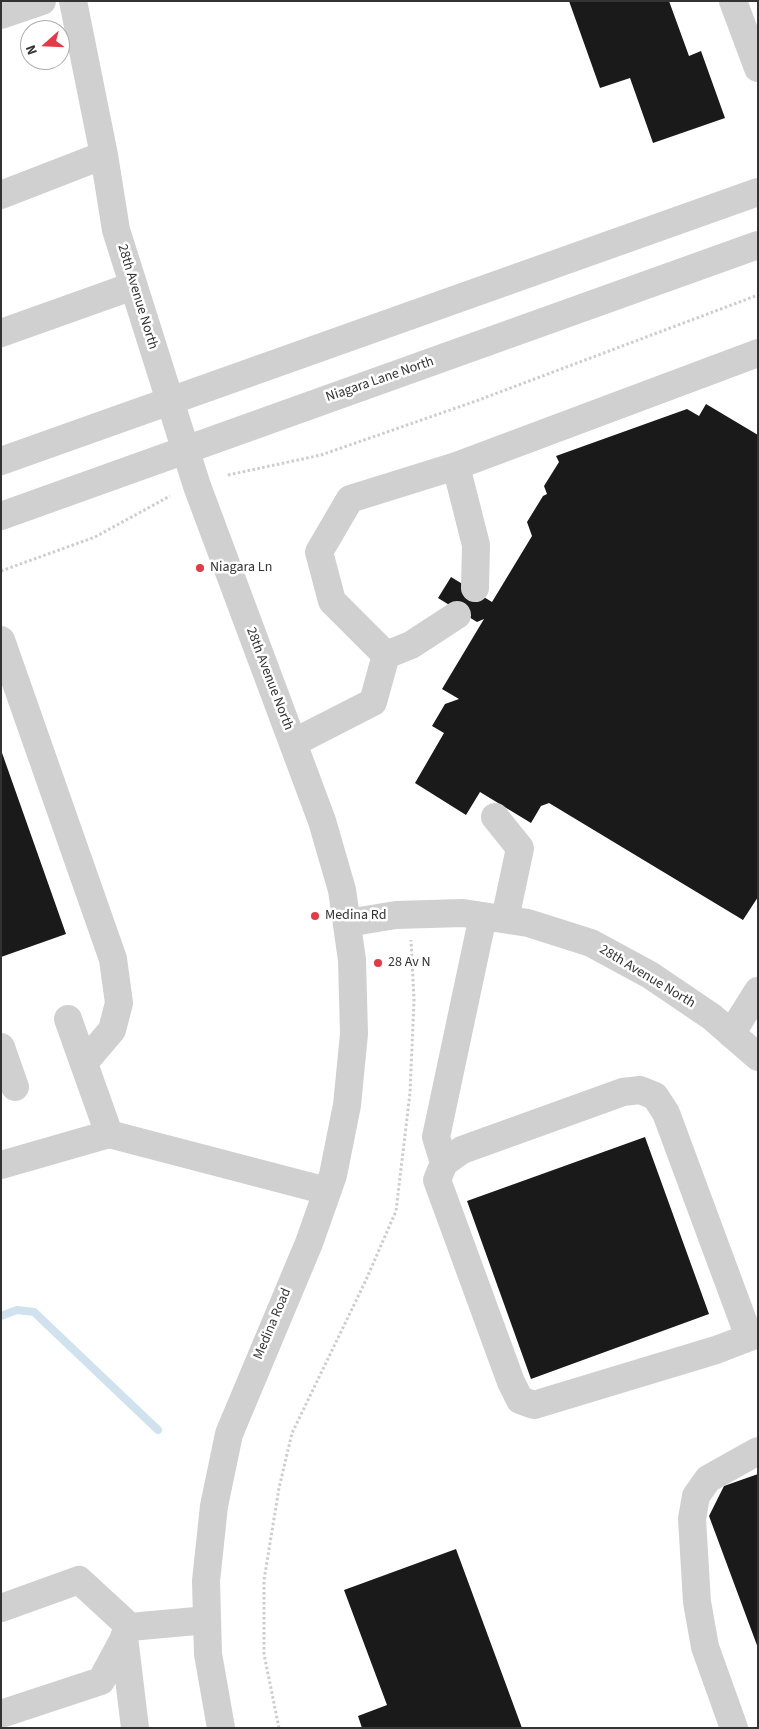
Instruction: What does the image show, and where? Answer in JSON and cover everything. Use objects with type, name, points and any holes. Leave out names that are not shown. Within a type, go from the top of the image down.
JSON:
[{"type":"street","points":[[1,15],[42,1]]},
{"type":"street","name":"28th Avenue North","points":[[73,1],[104,155],[116,230],[185,449],[322,821],[342,890],[347,923],[410,914],[463,912],[528,924],[591,943],[650,975],[712,1017],[758,1057]]},
{"type":"street","points":[[733,1],[758,68]]},
{"type":"street","points":[[1,195],[104,155]]},
{"type":"street","points":[[1,461],[758,192]]},
{"type":"street","name":"Niagara Lane North","points":[[1,516],[758,245]]},
{"type":"street","points":[[3,326],[133,286]]},
{"type":"street","points":[[386,655],[332,601],[319,552],[350,500],[456,466],[758,353]]},
{"type":"street","points":[[456,466],[476,545],[475,588]]},
{"type":"street","points":[[386,655],[410,645],[457,614]]},
{"type":"street","points":[[1,640],[113,959],[119,1003],[112,1030],[84,1063]]},
{"type":"street","points":[[293,743],[372,702],[386,655]]},
{"type":"street","points":[[444,1163],[436,1137],[494,918],[520,848],[495,817]]},
{"type":"street","name":"Medina Road","points":[[221,1728],[208,1654],[206,1581],[214,1506],[229,1434],[308,1243],[327,1191],[347,1105],[354,1034],[352,960],[347,923]]},
{"type":"street","points":[[731,1034],[758,991]]},
{"type":"street","points":[[68,1019],[109,1134]]},
{"type":"street","points":[[1,1047],[15,1087]]},
{"type":"street","points":[[640,1090],[655,1096],[666,1113],[753,1336],[534,1405],[520,1400],[511,1382],[437,1180],[444,1163],[462,1150],[622,1092],[640,1090]]},
{"type":"street","points":[[1,1165],[109,1134],[327,1191]]},
{"type":"street","points":[[734,1728],[705,1647],[697,1602],[692,1519],[696,1496],[708,1479],[758,1451]]},
{"type":"street","points":[[1,1608],[80,1580],[127,1632],[135,1728]]},
{"type":"street","points":[[127,1632],[207,1620]]},
{"type":"street","points":[[1,1714],[101,1681],[127,1632]]},
{"type":"path","points":[[228,475],[321,455],[476,401],[758,295]]},
{"type":"path","points":[[1,571],[95,537],[170,496]]},
{"type":"path","points":[[278,1728],[264,1654],[264,1580],[279,1488],[292,1433],[366,1280],[396,1211],[410,1093],[414,1000],[410,914]]},
{"type":"building","points":[[569,1],[669,1],[689,56],[701,51],[725,118],[653,143],[630,78],[600,88]]},
{"type":"building","points":[[706,404],[758,435],[758,897],[743,920],[549,803],[541,806],[531,823],[480,792],[466,815],[415,783],[444,733],[432,726],[445,704],[459,699],[442,689],[484,619],[477,622],[438,598],[451,577],[492,602],[532,536],[527,522],[543,496],[547,494],[544,486],[559,462],[556,456],[687,409],[699,416]]},
{"type":"building","points":[[1,750],[66,934],[1,957]]},
{"type":"building","points":[[645,1137],[709,1314],[531,1379],[467,1201]]},
{"type":"building","points":[[758,1474],[758,1648],[709,1516],[724,1486]]},
{"type":"building","points":[[456,1549],[522,1728],[362,1728],[358,1716],[387,1705],[344,1590]]},
{"type":"waterway","points":[[1,1316],[17,1310],[34,1312],[158,1430]]},
{"type":"place","name":"Niagara Ln","points":[[200,568]]},
{"type":"place","name":"Medina Rd","points":[[315,916]]},
{"type":"place","name":"28 Av N","points":[[378,963]]}]
